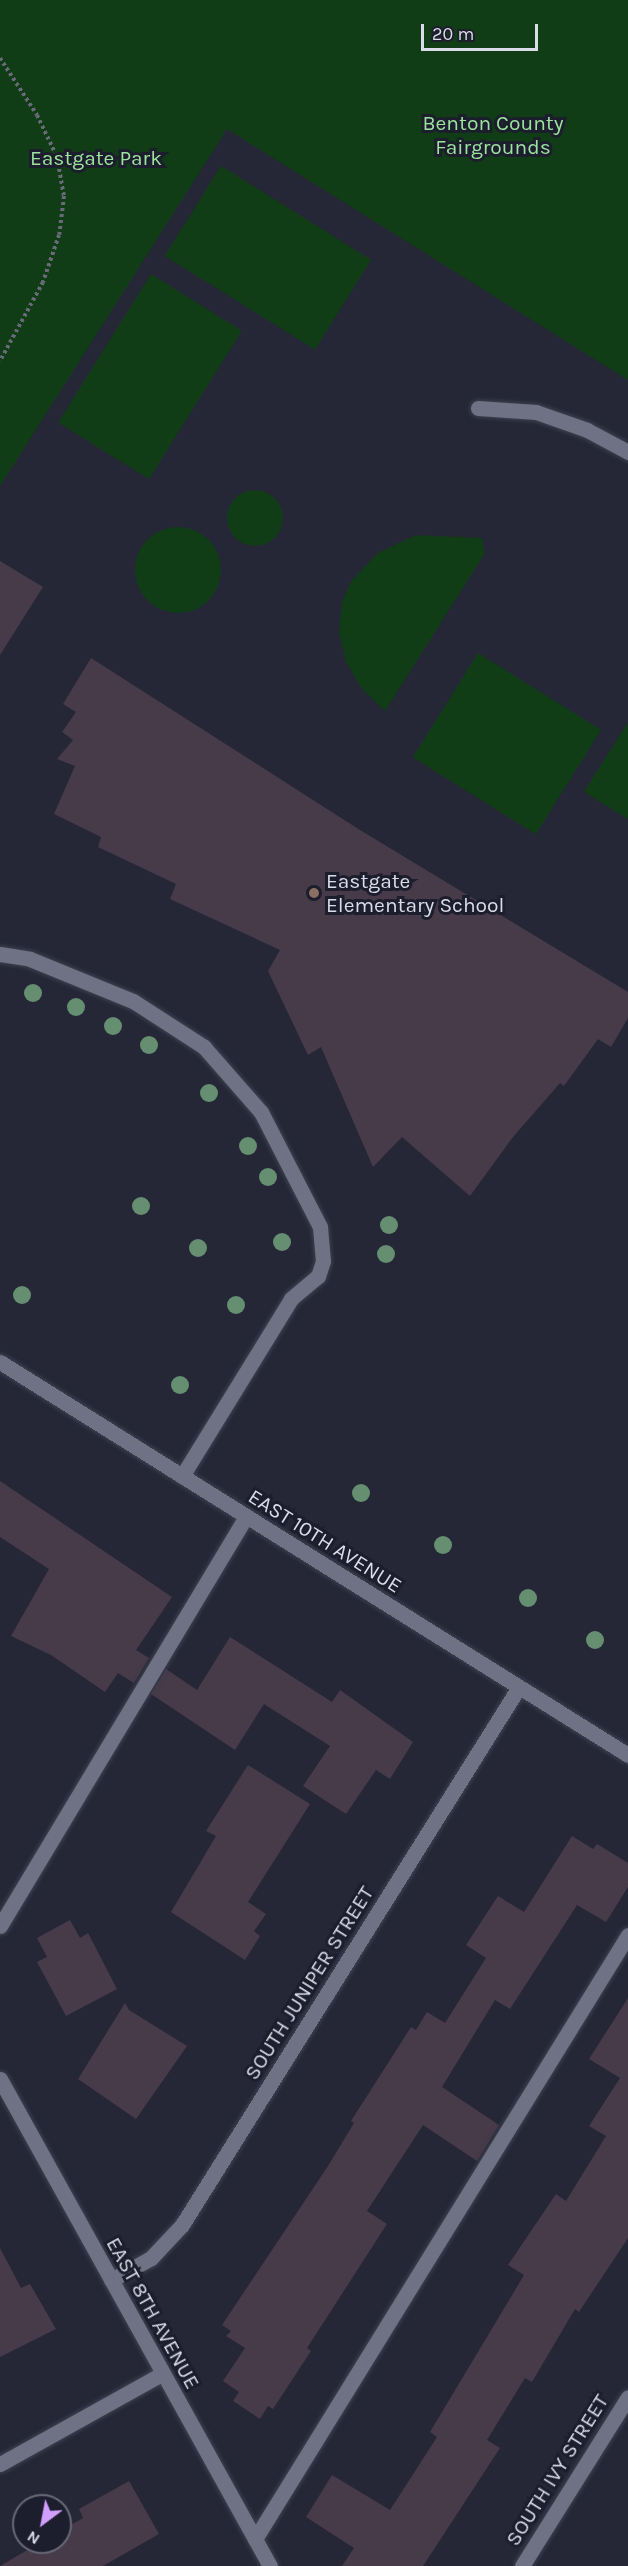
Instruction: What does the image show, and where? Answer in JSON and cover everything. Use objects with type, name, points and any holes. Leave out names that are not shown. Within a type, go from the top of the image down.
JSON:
[{"type":"street","points":[[478,408],[536,412],[587,430],[628,452]]},
{"type":"street","points":[[0,954],[30,960],[133,1001],[204,1047],[235,1077],[284,1149],[320,1227],[323,1262],[318,1276],[291,1299],[182,1476]]},
{"type":"street","name":"EAST 10TH AVENUE","points":[[0,1362],[628,1755]]},
{"type":"street","points":[[0,1926],[246,1516]]},
{"type":"street","name":"SOUTH JUNIPER STREET","points":[[111,2280],[151,2258],[182,2225],[519,1687]]},
{"type":"street","points":[[255,2539],[628,1935]]},
{"type":"street","name":"EAST 8TH AVENUE","points":[[0,2079],[270,2566]]},
{"type":"street","points":[[0,2464],[162,2374]]},
{"type":"street","name":"SOUTH IVY STREET","points":[[522,2566],[628,2397]]},
{"type":"path","points":[[0,58],[37,116],[57,157],[64,196],[59,235],[43,282],[0,361]]},
{"type":"green space","name":"Benton County Fairgrounds","points":[[0,0],[628,0],[628,380],[227,129],[0,486]]},
{"type":"green space","points":[[221,166],[371,260],[315,350],[165,256]]},
{"type":"green space","points":[[151,274],[242,331],[149,479],[58,422]]},
{"type":"green space","points":[[249,490],[261,490],[271,494],[279,502],[283,518],[279,534],[271,542],[261,546],[249,546],[239,542],[231,534],[227,524],[227,512],[231,502],[239,494]]},
{"type":"green space","points":[[178,527],[202,534],[214,546],[221,570],[214,594],[202,606],[178,613],[154,606],[142,594],[135,570],[142,546],[154,534]]},
{"type":"green space","points":[[416,535],[482,538],[485,553],[385,711],[363,690],[346,662],[339,632],[342,602],[352,580],[378,553]]},
{"type":"green space","points":[[478,653],[601,730],[536,834],[413,757]]},
{"type":"green space","points":[[628,722],[628,819],[584,792]]},
{"type":"building","points":[[0,561],[43,587],[0,655]]},
{"type":"building","points":[[91,658],[360,830],[628,992],[628,1018],[611,1047],[598,1039],[564,1086],[560,1083],[513,1137],[470,1196],[402,1137],[373,1167],[321,1047],[308,1055],[268,971],[280,950],[170,899],[176,884],[98,847],[101,837],[54,814],[75,766],[57,759],[73,740],[62,732],[76,712],[63,704]]},
{"type":"building","points":[[0,1481],[172,1597],[136,1650],[149,1658],[134,1683],[118,1673],[105,1692],[51,1655],[11,1636],[49,1569],[0,1537]]},
{"type":"building","points":[[230,1637],[332,1702],[340,1690],[413,1742],[390,1779],[376,1770],[346,1814],[303,1786],[330,1746],[264,1704],[235,1750],[151,1694],[166,1669],[197,1690]]},
{"type":"building","points":[[248,1765],[310,1804],[248,1902],[266,1914],[254,1931],[260,1936],[245,1960],[171,1912],[216,1836],[206,1831]]},
{"type":"building","points":[[572,1836],[593,1849],[597,1844],[628,1863],[628,1887],[606,1922],[577,1905],[510,2009],[495,2000],[442,2087],[499,2125],[477,2161],[423,2125],[367,2211],[387,2224],[307,2348],[311,2351],[273,2409],[268,2406],[260,2419],[233,2401],[239,2392],[223,2381],[245,2348],[226,2336],[231,2331],[222,2325],[328,2166],[354,2123],[351,2121],[411,2027],[416,2030],[427,2012],[445,2023],[486,1958],[466,1945],[498,1896],[524,1912]]},
{"type":"building","points":[[70,1920],[80,1938],[88,1933],[117,1989],[66,2016],[37,1962],[47,1957],[37,1938]]},
{"type":"building","points":[[628,1998],[628,2238],[579,2312],[575,2309],[532,2382],[525,2378],[487,2440],[500,2448],[423,2566],[342,2566],[354,2548],[306,2517],[332,2475],[390,2510],[437,2437],[430,2432],[524,2275],[508,2265],[556,2194],[566,2201],[606,2136],[589,2126],[620,2078],[589,2059]]},
{"type":"building","points":[[125,2003],[129,2010],[187,2046],[136,2119],[78,2079]]},
{"type":"building","points":[[0,2248],[21,2288],[30,2284],[56,2329],[0,2357]]},
{"type":"building","points":[[129,2481],[159,2534],[103,2566],[0,2566],[20,2554],[72,2554],[72,2524],[83,2518],[79,2509]]},
{"type":"place","name":"Eastgate Elementary School","points":[[314,893]]},
{"type":"park label","name":"Eastgate Park","points":[[96,158]]}]
